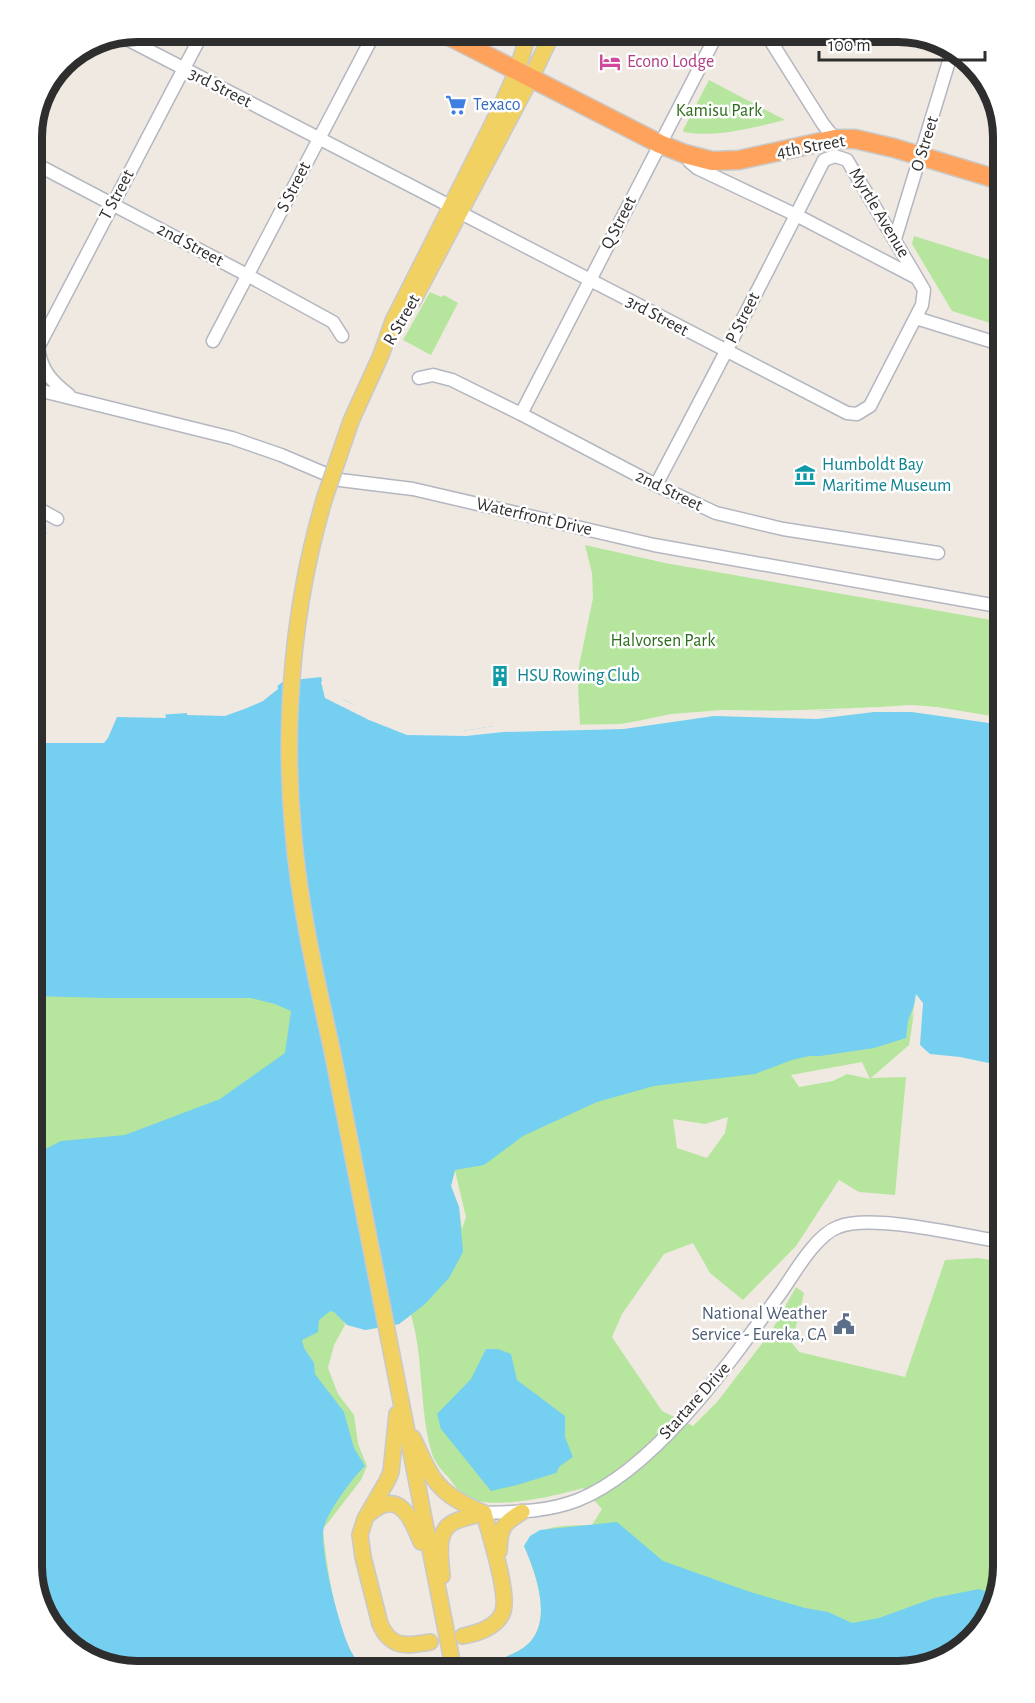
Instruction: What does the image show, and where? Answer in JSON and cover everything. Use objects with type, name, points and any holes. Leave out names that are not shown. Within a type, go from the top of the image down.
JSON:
[{"type":"highway","name":"4th Street","points":[[461,42],[660,144],[712,161],[739,160],[835,148],[855,139],[922,156],[993,179]]},
{"type":"main road","name":"R Street","points":[[524,74],[528,42]]},
{"type":"main road","name":"R Street","points":[[399,1396],[300,891],[293,830],[291,782],[291,687],[295,641],[322,508],[351,421],[381,355],[424,281],[499,111],[546,42]]},
{"type":"main road","points":[[399,1396],[393,1462],[387,1481],[361,1527],[360,1541],[382,1630],[391,1639],[405,1646],[430,1642]]},
{"type":"main road","points":[[399,1396],[413,1438],[430,1473],[452,1498],[484,1513],[499,1569],[505,1604],[502,1614],[493,1625],[478,1633],[463,1636]]},
{"type":"main road","points":[[399,1396],[452,1661]]},
{"type":"main road","points":[[370,1513],[380,1505],[387,1503],[402,1509],[414,1526],[433,1570]]},
{"type":"main road","points":[[499,1569],[500,1532],[507,1522],[522,1512]]},
{"type":"main road","points":[[445,1631],[441,1552],[444,1532],[452,1523],[484,1513]]},
{"type":"street","name":"3rd Street","points":[[133,42],[847,413],[857,414],[870,406],[916,318]]},
{"type":"street","name":"T Street","points":[[42,331],[113,204],[198,42]]},
{"type":"street","name":"S Street","points":[[213,341],[370,42]]},
{"type":"street","name":"Q Street","points":[[521,414],[713,42]]},
{"type":"street","name":"Myrtle Avenue","points":[[771,42],[823,124],[835,148],[848,160],[917,278]]},
{"type":"street","name":"O Street","points":[[895,239],[950,58]]},
{"type":"street","name":"P Street","points":[[656,485],[824,160],[835,148]]},
{"type":"street","name":"4th Street","points":[[686,154],[697,168],[796,215],[917,278]]},
{"type":"street","name":"2nd Street","points":[[42,167],[247,274],[333,322],[342,336]]},
{"type":"street","points":[[917,278],[924,290],[924,300],[916,318],[993,342]]},
{"type":"street","name":"Waterfront Drive","points":[[42,366],[47,375],[73,398]]},
{"type":"street","name":"2nd Street","points":[[419,378],[433,375],[452,380],[698,506],[739,520],[938,553]]},
{"type":"street","name":"Waterfront Drive","points":[[42,390],[232,438],[282,455],[340,480],[413,489],[654,545],[993,605]]},
{"type":"street","points":[[42,511],[57,519]]},
{"type":"street","name":"Startare Drive","points":[[484,1513],[542,1510],[579,1499],[638,1461],[670,1431],[709,1387],[810,1252],[835,1228],[866,1222],[993,1240]]},
{"type":"green space","name":"Kamisu Park","points":[[709,80],[785,120],[722,133],[684,132]]},
{"type":"green space","points":[[914,236],[993,261],[993,324],[952,311],[912,244]]},
{"type":"green space","points":[[430,292],[441,297],[444,295],[458,303],[431,355],[403,340]]},
{"type":"green space","name":"Halvorsen Park","points":[[585,545],[665,563],[993,620],[993,716],[937,707],[881,707],[722,713],[668,717],[613,725],[580,725],[579,666],[593,598],[592,573]]},
{"type":"green space","points":[[42,974],[286,985],[426,1142],[916,1000],[909,1045],[871,1078],[906,1077],[895,1195],[859,1192],[839,1180],[796,1246],[743,1300],[710,1273],[693,1243],[664,1254],[622,1314],[612,1337],[662,1411],[693,1426],[717,1402],[771,1332],[796,1287],[804,1293],[792,1343],[799,1352],[905,1377],[945,1260],[978,1258],[993,1260],[993,1566],[990,1591],[973,1624],[961,1637],[940,1651],[916,1659],[898,1661],[498,1661],[531,1641],[540,1619],[540,1594],[537,1580],[524,1546],[537,1533],[554,1527],[592,1525],[602,1509],[583,1488],[524,1501],[492,1503],[478,1501],[461,1493],[440,1468],[432,1454],[427,1433],[418,1348],[411,1315],[399,1324],[365,1330],[344,1322],[345,1325],[334,1345],[328,1368],[338,1394],[354,1415],[358,1444],[367,1466],[361,1480],[323,1529],[336,1610],[346,1640],[358,1661],[131,1661],[119,1659],[84,1645],[66,1629],[52,1608],[45,1591],[42,1566]],"holes":[[[862,1062],[870,1079],[847,1074],[833,1081],[799,1087],[791,1075]],[[728,1117],[725,1133],[707,1158],[677,1148],[673,1119],[705,1124]],[[455,1171],[466,1217],[462,1229],[459,1207],[451,1186]]]},
{"type":"water","points":[[321,677],[325,690],[394,725],[415,731],[463,731],[494,726],[623,727],[668,717],[912,707],[993,719],[993,1069],[924,1054],[917,1038],[923,1004],[916,1000],[908,1021],[906,1038],[874,1048],[792,1060],[755,1074],[654,1086],[597,1102],[523,1136],[484,1165],[455,1170],[451,1186],[459,1207],[463,1252],[449,1278],[425,1304],[399,1324],[365,1330],[347,1325],[330,1311],[319,1320],[318,1332],[302,1340],[304,1348],[314,1363],[315,1374],[344,1412],[354,1448],[365,1466],[330,1512],[323,1537],[327,1571],[337,1610],[347,1643],[357,1661],[131,1661],[95,1651],[74,1637],[58,1619],[45,1591],[42,1566],[42,1151],[61,1141],[125,1135],[220,1099],[285,1053],[291,1011],[251,998],[42,996],[42,740],[106,738],[115,715],[221,711],[266,694],[284,681]]},
{"type":"water","points":[[486,1349],[498,1349],[511,1354],[517,1380],[565,1416],[565,1437],[573,1457],[560,1466],[556,1473],[491,1491],[441,1429],[437,1414],[471,1379]]},
{"type":"water","points":[[617,1522],[663,1561],[750,1592],[805,1608],[828,1612],[852,1623],[879,1618],[934,1598],[979,1589],[989,1593],[973,1624],[961,1637],[940,1651],[916,1659],[898,1661],[498,1661],[526,1646],[537,1631],[541,1607],[540,1594],[524,1546],[530,1536],[540,1530]]},
{"type":"pier","points":[[324,679],[330,690],[346,701],[404,727],[416,730],[463,731],[494,726],[623,724],[671,714],[722,710],[823,711],[909,705],[993,716],[993,724],[912,712],[874,712],[817,719],[714,716],[624,729],[503,732],[466,736],[407,735],[369,720],[325,698],[321,682]]},
{"type":"pier","points":[[277,684],[278,689],[263,701],[225,716],[187,715],[187,710],[221,709],[244,701]]},
{"type":"pier","points":[[115,712],[165,713],[166,718],[117,717],[104,743],[42,743],[42,737],[101,737]]},
{"type":"pier","points":[[916,994],[923,1003],[920,1045],[930,1054],[993,1064],[993,1072],[922,1057],[914,1038],[920,1006],[918,1004],[912,1018]]},
{"type":"waterway","points":[[42,539],[45,533]]},
{"type":"place","name":"Econo Lodge","points":[[610,62]]},
{"type":"place","name":"Texaco","points":[[456,105]]},
{"type":"place","name":"Humboldt Bay Maritime Museum","points":[[805,475]]},
{"type":"place","name":"HSU Rowing Club","points":[[500,676]]},
{"type":"place","name":"National Weather Service - Eureka, CA","points":[[844,1324]]}]
